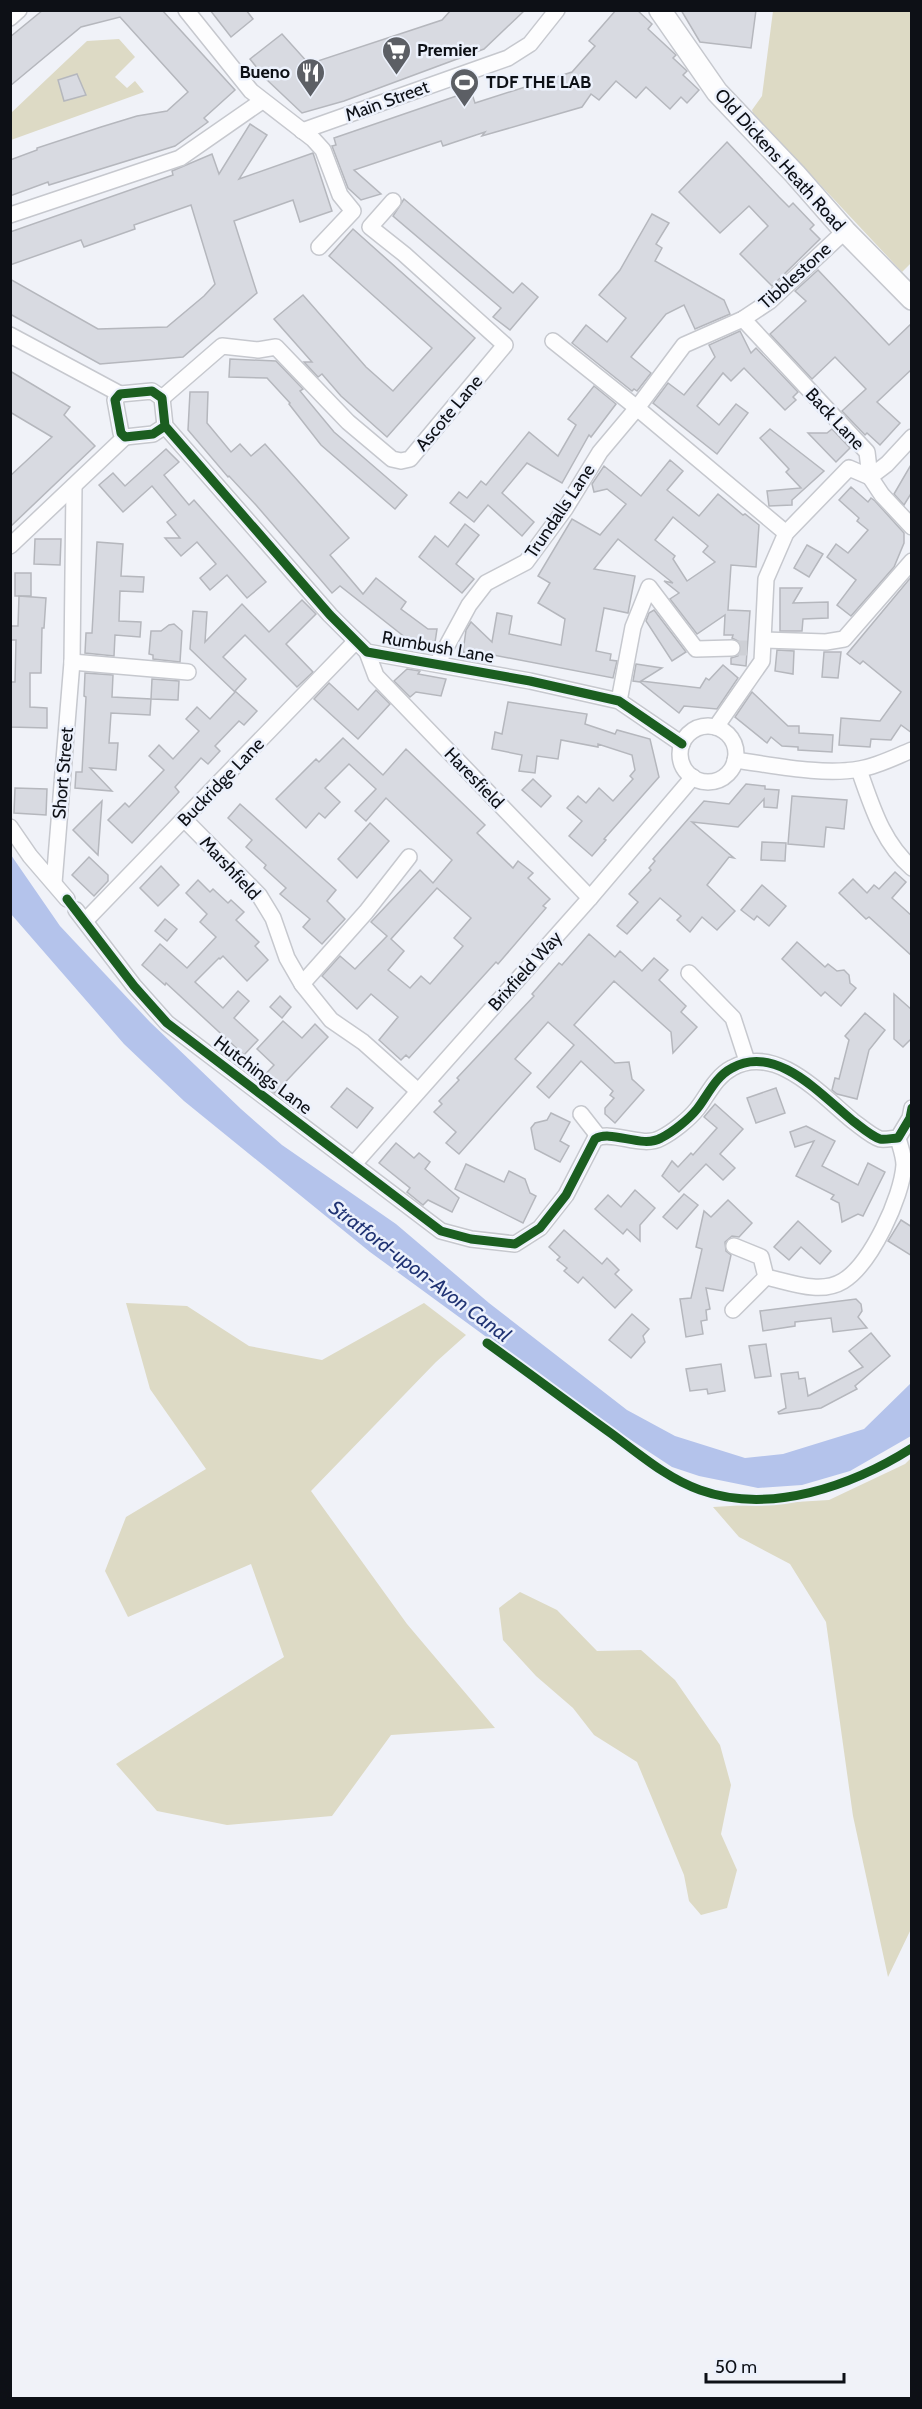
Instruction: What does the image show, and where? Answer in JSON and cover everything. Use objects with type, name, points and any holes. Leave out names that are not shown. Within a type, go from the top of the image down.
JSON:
[{"type":"street","points":[[10,18],[19,10]]},
{"type":"street","points":[[186,10],[251,91],[323,150],[340,195],[353,211],[319,247]]},
{"type":"street","name":"Main Street","points":[[302,131],[508,58],[530,44],[557,10]]},
{"type":"street","name":"Old Dickens Heath Road","points":[[660,10],[717,92],[795,174],[844,231],[908,288]]},
{"type":"street","points":[[10,215],[180,159],[262,101]]},
{"type":"street","name":"Ascote Lane","points":[[162,398],[222,346],[258,350],[276,347],[348,422],[392,459],[410,459],[505,345],[404,254],[370,227],[393,201]]},
{"type":"street","name":"Tibblestone","points":[[637,408],[684,345],[742,319],[770,301],[844,231]]},
{"type":"street","name":"Back Lane","points":[[742,319],[867,452],[870,477],[882,495],[912,527]]},
{"type":"street","points":[[10,335],[120,394],[152,391],[162,398],[165,426],[153,434],[125,437],[10,546]]},
{"type":"street","points":[[553,341],[786,533]]},
{"type":"street","points":[[120,394],[115,400],[122,433],[125,437]]},
{"type":"street","name":"Trundalls Lane","points":[[437,664],[470,604],[486,583],[526,562],[565,509],[600,452],[637,408]]},
{"type":"street","name":"Rumbush Lane","points":[[165,426],[355,642],[367,652],[619,701],[682,744]]},
{"type":"street","points":[[716,727],[762,661],[758,645],[766,579],[786,533],[849,468],[870,477],[887,464],[912,437]]},
{"type":"street","name":"Short Street","points":[[54,883],[72,662],[74,486]]},
{"type":"street","points":[[758,645],[844,639],[912,561]]},
{"type":"street","points":[[619,701],[633,627],[649,587],[696,649],[732,648]]},
{"type":"street","name":"Buckridge Lane","points":[[76,910],[185,820],[355,642]]},
{"type":"street","name":"Haresfield","points":[[367,652],[376,676],[590,898]]},
{"type":"street","points":[[72,662],[188,672]]},
{"type":"street","points":[[700,727],[716,727],[724,731],[734,744],[735,760],[732,768],[718,780],[710,782],[693,777],[681,762],[682,744],[686,736],[700,727]]},
{"type":"street","points":[[735,760],[821,770],[859,770],[912,750]]},
{"type":"street","points":[[859,770],[879,827],[896,855],[912,868]]},
{"type":"street","name":"Brixfield Way","points":[[354,1164],[590,898],[693,777]]},
{"type":"street","name":"Marshfield","points":[[185,820],[259,895],[273,918],[287,958],[302,984],[331,1020],[363,1042],[418,1090]]},
{"type":"street","name":"Hutchings Lane","points":[[10,827],[30,856],[76,910],[127,978],[167,1023],[441,1231],[471,1239],[515,1244],[540,1228],[566,1195],[595,1139],[599,1137]]},
{"type":"street","points":[[302,984],[366,912],[409,857]]},
{"type":"street","points":[[689,973],[733,1018],[747,1060]]},
{"type":"street","points":[[581,1114],[599,1137],[630,1141],[659,1140],[696,1110],[713,1084],[729,1069],[747,1060],[768,1062],[794,1073],[880,1139],[898,1138]]},
{"type":"street","points":[[766,1277],[815,1288],[842,1282],[863,1263],[906,1193],[904,1162],[898,1138],[910,1118],[912,1108]]},
{"type":"street","points":[[734,1246],[761,1257],[766,1277]]},
{"type":"street","points":[[733,1310],[766,1277]]},
{"type":"shaded area","points":[[773,11],[911,11],[912,262],[902,272],[753,113],[752,110],[762,96]]},
{"type":"shaded area","points":[[119,39],[135,57],[115,77],[127,88],[135,81],[144,92],[11,140],[11,113],[87,41]]},
{"type":"shaded area","points":[[126,1303],[187,1306],[249,1346],[322,1360],[424,1303],[466,1335],[436,1362],[311,1491],[407,1624],[495,1728],[391,1735],[332,1816],[227,1825],[157,1811],[116,1764],[284,1657],[251,1564],[128,1617],[105,1571],[126,1517],[206,1469],[150,1389]]},
{"type":"shaded area","points":[[911,1458],[911,1929],[888,1977],[853,1816],[826,1622],[790,1564],[739,1537],[713,1507],[829,1500],[905,1464]]},
{"type":"shaded area","points":[[520,1592],[557,1610],[597,1651],[641,1650],[675,1680],[720,1745],[731,1785],[721,1834],[737,1870],[727,1908],[701,1915],[689,1901],[684,1875],[637,1762],[594,1735],[573,1708],[536,1676],[503,1640],[499,1608]]},
{"type":"water","name":"Stratford-upon-Avon Canal","points":[[11,855],[60,926],[150,1022],[241,1109],[282,1145],[396,1224],[489,1303],[627,1410],[675,1436],[745,1458],[783,1454],[864,1429],[911,1383],[911,1436],[850,1471],[802,1485],[758,1488],[699,1476],[672,1467],[596,1417],[370,1252],[184,1101],[124,1044],[11,914]]},
{"type":"building","points":[[43,10],[162,10],[235,90],[204,118],[208,122],[175,146],[49,185],[48,182],[10,196],[10,160],[37,150],[37,148],[101,127],[137,116],[167,111],[188,92],[120,17],[81,27],[10,86],[10,37]]},
{"type":"building","points":[[210,10],[246,10],[253,19],[231,37]]},
{"type":"building","points":[[451,10],[525,10],[484,49],[344,101],[302,113],[266,79],[250,59],[282,34],[309,64],[442,20]]},
{"type":"building","points":[[616,10],[637,10],[652,24],[648,29],[676,55],[673,58],[687,71],[683,75],[699,90],[687,103],[681,97],[670,109],[646,87],[636,98],[616,81],[599,100],[591,94],[582,107],[482,136],[485,132],[443,146],[441,141],[354,170],[381,194],[361,200],[348,188],[332,146],[336,145],[334,138],[471,91],[475,103],[572,72],[595,46],[589,41]]},
{"type":"building","points":[[681,10],[756,10],[751,48],[700,42]]},
{"type":"building","points":[[77,74],[86,95],[64,101],[58,80]]},
{"type":"building","points":[[250,124],[267,135],[239,179],[313,153],[332,211],[300,222],[293,200],[234,221],[257,293],[183,357],[100,364],[10,314],[10,279],[98,329],[167,327],[215,284],[191,205],[134,225],[135,229],[84,247],[81,240],[10,265],[10,232],[173,175],[172,171],[212,154],[219,174]]},
{"type":"building","points":[[727,142],[789,207],[793,203],[814,225],[810,229],[820,239],[772,286],[740,254],[768,226],[749,206],[720,233],[679,192]]},
{"type":"building","points":[[404,199],[513,293],[522,283],[538,297],[510,330],[493,317],[501,308],[393,216]]},
{"type":"building","points":[[652,214],[669,223],[656,244],[662,248],[655,261],[724,300],[730,314],[695,329],[684,305],[666,314],[631,357],[651,373],[637,391],[634,389],[632,391],[572,343],[586,325],[607,342],[626,318],[599,295],[620,270]]},
{"type":"building","points":[[353,229],[475,338],[387,437],[341,396],[322,374],[318,377],[304,362],[312,362],[274,319],[303,295],[366,367],[393,391],[432,348],[329,256]]},
{"type":"building","points":[[818,270],[889,345],[912,323],[912,369],[877,402],[900,423],[880,445],[867,433],[865,435],[842,411],[866,389],[835,357],[812,379],[770,334],[806,301],[795,291]]},
{"type":"building","points":[[740,331],[751,353],[756,348],[798,392],[793,397],[796,400],[785,410],[744,368],[731,381],[723,373],[697,406],[719,425],[736,404],[748,413],[717,454],[653,403],[668,383],[684,395],[715,357],[709,345]]},
{"type":"building","points":[[230,359],[276,361],[303,389],[300,391],[334,432],[407,495],[395,509],[321,445],[290,403],[267,378],[229,377]]},
{"type":"building","points":[[10,371],[70,407],[64,415],[95,446],[10,527],[10,476],[52,437],[10,412]]},
{"type":"building","points":[[594,386],[616,404],[591,437],[589,435],[562,483],[527,463],[502,493],[534,522],[522,536],[488,505],[474,522],[450,503],[459,492],[467,498],[481,481],[486,485],[529,432],[558,456],[576,425],[568,419]]},
{"type":"building","points":[[190,392],[208,392],[207,423],[231,452],[240,444],[251,456],[265,444],[349,538],[330,555],[363,594],[376,578],[406,602],[401,609],[428,629],[437,629],[434,649],[420,649],[340,586],[332,593],[188,430]]},
{"type":"building","points":[[770,429],[824,471],[792,500],[792,505],[769,506],[767,491],[801,488],[786,472],[789,469],[760,438]]},
{"type":"building","points":[[832,429],[850,448],[836,462],[808,433],[827,433]]},
{"type":"building","points":[[166,449],[179,462],[164,475],[189,505],[194,500],[266,582],[247,598],[227,575],[210,590],[200,578],[216,564],[197,542],[181,556],[165,538],[180,538],[167,522],[176,515],[152,486],[123,512],[99,485],[113,473],[125,486]]},
{"type":"building","points":[[670,460],[683,471],[667,490],[699,516],[718,494],[759,525],[756,567],[731,565],[728,610],[750,611],[746,666],[731,664],[731,658],[738,656],[742,647],[740,642],[732,638],[733,635],[724,635],[725,615],[697,634],[670,599],[679,593],[664,581],[673,583],[618,539],[594,569],[635,576],[628,613],[604,608],[596,651],[611,654],[610,660],[617,661],[613,678],[488,654],[463,652],[466,630],[471,622],[492,642],[497,613],[512,616],[509,634],[561,645],[565,619],[538,603],[550,583],[538,576],[572,519],[600,535],[626,504],[607,489],[594,492],[592,484],[604,466],[641,496]],"holes":[[[673,517],[708,546],[703,552],[715,562],[687,581],[673,559],[675,556],[655,540]]]},
{"type":"building","points":[[912,463],[912,492],[904,505],[894,494]]},
{"type":"building","points":[[851,487],[868,502],[871,498],[875,501],[904,533],[904,543],[894,567],[851,616],[837,605],[856,580],[827,557],[836,544],[848,553],[868,530],[857,521],[859,518],[839,500]]},
{"type":"building","points":[[465,524],[479,535],[456,564],[474,579],[462,593],[419,557],[435,536],[448,547]]},
{"type":"building","points":[[35,539],[61,539],[60,565],[34,564]]},
{"type":"building","points":[[97,542],[123,544],[121,576],[144,577],[143,592],[120,591],[119,621],[141,622],[140,637],[115,635],[114,656],[85,653],[86,633],[92,633]]},
{"type":"building","points":[[807,545],[823,554],[809,577],[794,568]]},
{"type":"building","points":[[15,573],[31,573],[31,596],[15,596]]},
{"type":"building","points":[[912,576],[912,733],[901,725],[891,740],[871,739],[870,747],[839,745],[841,718],[880,721],[901,692],[863,661],[860,664],[847,654]]},
{"type":"building","points":[[780,588],[802,588],[793,603],[828,602],[828,618],[803,619],[802,631],[780,631]]},
{"type":"building","points":[[19,596],[46,598],[44,628],[42,628],[41,673],[30,673],[30,707],[47,708],[47,728],[10,727],[10,682],[15,682],[16,640],[10,640],[10,626],[18,626]]},
{"type":"building","points":[[302,600],[316,614],[286,644],[313,672],[297,687],[245,635],[223,657],[246,679],[235,691],[257,711],[244,725],[239,721],[215,746],[220,751],[208,764],[201,758],[175,787],[179,792],[132,843],[108,820],[125,803],[129,807],[164,770],[149,756],[159,745],[173,759],[199,731],[186,719],[197,707],[210,719],[235,692],[190,649],[193,611],[207,612],[205,642],[242,604],[269,632]]},
{"type":"building","points":[[654,610],[686,652],[672,661],[646,621],[649,613]]},
{"type":"building","points":[[174,624],[182,631],[180,662],[153,659],[153,655],[149,654],[151,631],[161,631]]},
{"type":"building","points":[[777,650],[794,651],[793,674],[775,671]]},
{"type":"building","points":[[824,652],[841,652],[838,678],[822,677]]},
{"type":"building","points":[[636,664],[662,668],[641,681],[700,688],[706,678],[709,680],[723,665],[738,678],[717,709],[684,706],[679,713],[640,682],[633,681]]},
{"type":"building","points":[[407,669],[420,671],[418,674],[446,679],[441,696],[416,692],[410,697],[394,681]]},
{"type":"building","points":[[85,673],[113,675],[112,697],[151,699],[150,715],[111,713],[109,743],[118,743],[116,770],[90,768],[112,791],[75,788],[76,772],[82,772]]},
{"type":"building","points":[[152,679],[179,681],[178,700],[151,699]]},
{"type":"building","points":[[329,683],[358,710],[376,690],[390,704],[358,739],[314,699]]},
{"type":"building","points":[[752,692],[788,726],[799,726],[799,733],[833,735],[832,752],[798,750],[798,747],[782,746],[771,737],[767,743],[735,717]]},
{"type":"building","points":[[508,702],[587,714],[585,724],[615,734],[617,730],[650,739],[659,777],[604,839],[606,840],[592,856],[569,836],[582,821],[567,808],[578,796],[586,803],[599,788],[613,801],[633,779],[630,776],[635,770],[632,755],[598,744],[598,747],[561,740],[558,759],[537,756],[535,773],[519,771],[522,755],[492,749],[495,732],[502,734]]},
{"type":"building","points":[[343,738],[383,775],[406,749],[485,825],[477,833],[513,868],[518,861],[533,873],[528,878],[550,899],[543,906],[546,908],[498,964],[496,962],[409,1058],[406,1055],[401,1060],[379,1040],[398,1017],[371,994],[357,1009],[322,976],[340,956],[355,969],[387,936],[371,922],[420,870],[433,883],[452,860],[386,798],[366,821],[355,811],[376,789],[349,764],[325,788],[340,802],[325,818],[319,813],[306,828],[276,799],[316,759],[319,762]],"holes":[[[437,888],[471,918],[454,938],[463,946],[430,984],[421,976],[410,988],[388,970],[404,951],[391,939]]]},
{"type":"building","points":[[533,779],[551,796],[541,807],[522,790]]},
{"type":"building","points":[[746,784],[779,790],[777,808],[764,807],[764,799],[738,827],[692,822],[734,858],[729,857],[707,885],[735,911],[717,930],[702,917],[690,932],[677,920],[681,916],[660,898],[627,934],[617,926],[638,902],[629,894],[651,870],[649,868],[655,861],[653,859],[704,801],[729,804]]},
{"type":"building","points":[[15,788],[47,789],[46,815],[14,813]]},
{"type":"building","points":[[792,796],[847,800],[844,829],[826,827],[824,847],[788,844]]},
{"type":"building","points":[[102,801],[98,855],[73,830]]},
{"type":"building","points":[[240,804],[336,890],[327,901],[345,919],[322,944],[303,927],[310,919],[280,894],[286,888],[246,847],[252,840],[228,818]]},
{"type":"building","points":[[370,823],[389,841],[357,878],[338,859]]},
{"type":"building","points":[[762,842],[786,843],[785,861],[761,860]]},
{"type":"building","points":[[89,857],[108,875],[108,881],[94,896],[72,875]]},
{"type":"building","points":[[161,866],[179,885],[158,906],[140,888]]},
{"type":"building","points":[[895,872],[906,882],[892,898],[912,916],[912,956],[869,917],[866,919],[839,893],[853,879],[867,893],[874,885],[879,889]]},
{"type":"building","points":[[198,880],[210,892],[213,889],[228,903],[231,900],[244,912],[236,920],[259,942],[255,946],[268,960],[247,981],[223,956],[195,982],[223,1008],[238,991],[249,1001],[234,1018],[258,1040],[244,1055],[166,983],[165,985],[142,965],[160,944],[187,968],[216,937],[200,922],[207,914],[186,893]]},
{"type":"building","points":[[762,885],[786,906],[769,926],[757,916],[754,920],[741,910]]},
{"type":"building","points":[[165,919],[177,929],[167,941],[155,931]]},
{"type":"building","points":[[589,934],[615,957],[620,951],[642,971],[654,958],[668,970],[659,980],[686,1006],[681,1012],[697,1027],[673,1053],[671,1032],[614,981],[574,1025],[615,1063],[629,1062],[632,1079],[644,1090],[615,1123],[605,1114],[605,1108],[614,1098],[610,1095],[613,1091],[581,1061],[549,1098],[537,1087],[574,1045],[548,1022],[515,1059],[531,1073],[459,1154],[446,1143],[456,1132],[434,1112],[442,1104],[439,1101],[459,1080],[457,1078],[534,996],[532,994],[559,963],[562,965]]},
{"type":"building","points":[[797,942],[825,967],[828,964],[837,971],[844,970],[849,975],[850,983],[856,988],[841,1006],[825,992],[821,996],[782,959]]},
{"type":"building","points":[[894,994],[912,1010],[912,1038],[903,1047],[894,1039]]},
{"type":"building","points":[[280,996],[291,1007],[282,1018],[270,1007]]},
{"type":"building","points":[[865,1013],[885,1030],[869,1050],[857,1099],[837,1094],[832,1090],[835,1078],[839,1079],[849,1040],[845,1036]]},
{"type":"building","points":[[283,1021],[302,1038],[315,1024],[328,1037],[275,1093],[260,1080],[274,1065],[257,1049]]},
{"type":"building","points":[[347,1088],[373,1108],[357,1128],[331,1107]]},
{"type":"building","points":[[776,1088],[785,1113],[756,1123],[747,1098]]},
{"type":"building","points":[[715,1104],[743,1129],[720,1154],[735,1168],[723,1180],[706,1164],[679,1192],[662,1176],[672,1161],[678,1167],[691,1153],[693,1155],[717,1128],[704,1117]]},
{"type":"building","points":[[551,1113],[570,1122],[560,1141],[569,1146],[560,1162],[535,1149],[531,1128],[535,1123],[547,1120]]},
{"type":"building","points":[[806,1126],[835,1141],[822,1166],[858,1185],[868,1163],[885,1172],[863,1216],[858,1214],[842,1222],[839,1203],[831,1199],[834,1195],[796,1176],[814,1141],[795,1147],[790,1132]]},
{"type":"building","points":[[396,1143],[414,1158],[419,1153],[430,1162],[425,1169],[459,1198],[452,1212],[428,1200],[423,1205],[407,1192],[410,1188],[379,1163]]},
{"type":"building","points":[[466,1164],[504,1182],[509,1171],[525,1179],[530,1193],[536,1196],[523,1223],[455,1189]]},
{"type":"building","points":[[635,1190],[655,1208],[640,1225],[640,1241],[627,1229],[623,1234],[595,1209],[608,1195],[621,1207]]},
{"type":"building","points":[[684,1194],[698,1205],[677,1229],[663,1217]]},
{"type":"building","points":[[728,1200],[752,1223],[739,1237],[732,1236],[725,1242],[726,1251],[731,1255],[723,1291],[706,1288],[710,1309],[706,1310],[707,1320],[701,1321],[703,1334],[686,1337],[680,1299],[691,1298],[702,1249],[696,1247],[704,1211],[711,1217]]},
{"type":"building","points":[[901,1220],[912,1227],[912,1256],[888,1241]]},
{"type":"building","points":[[798,1221],[831,1251],[820,1264],[801,1247],[789,1260],[774,1247]]},
{"type":"building","points":[[564,1230],[602,1264],[607,1258],[619,1270],[615,1274],[632,1290],[615,1308],[583,1277],[578,1283],[564,1271],[567,1268],[557,1260],[560,1257],[549,1247]]},
{"type":"building","points":[[856,1299],[861,1304],[862,1311],[858,1317],[867,1328],[833,1332],[831,1318],[795,1322],[795,1326],[763,1331],[760,1311]]},
{"type":"building","points":[[632,1314],[649,1329],[643,1336],[645,1342],[631,1358],[609,1340]]},
{"type":"building","points":[[871,1333],[890,1356],[855,1386],[857,1389],[821,1408],[779,1414],[778,1412],[786,1408],[781,1374],[798,1372],[799,1379],[805,1378],[808,1396],[863,1367],[849,1351]]},
{"type":"building","points":[[766,1344],[771,1376],[755,1378],[749,1346]]},
{"type":"building","points":[[721,1364],[725,1391],[708,1394],[707,1389],[690,1391],[686,1369]]},
{"type":"tunnel","points":[[732,648],[748,648]]},
{"type":"cycle path","points":[[165,426],[153,434],[125,437],[121,433],[115,400],[120,394],[152,391],[162,398],[165,426],[330,615],[367,652],[530,681],[619,701],[682,744]]},
{"type":"cycle path","points":[[67,899],[134,986],[167,1023],[441,1231],[471,1239],[515,1244],[540,1228],[566,1195],[595,1139],[609,1136],[653,1141],[661,1138],[676,1129],[694,1113],[721,1076],[732,1068],[749,1062],[765,1062],[797,1075],[862,1128],[880,1139],[898,1138],[910,1118],[912,1108]]},
{"type":"cycle path","points":[[487,1343],[665,1473],[700,1490],[727,1497],[782,1498],[810,1493],[863,1474],[912,1448]]},
{"type":"place","name":"Premier","points":[[396,76]]},
{"type":"place","name":"Bueno","points":[[311,98]]},
{"type":"place","name":"TDF THE LAB","points":[[465,108]]}]
